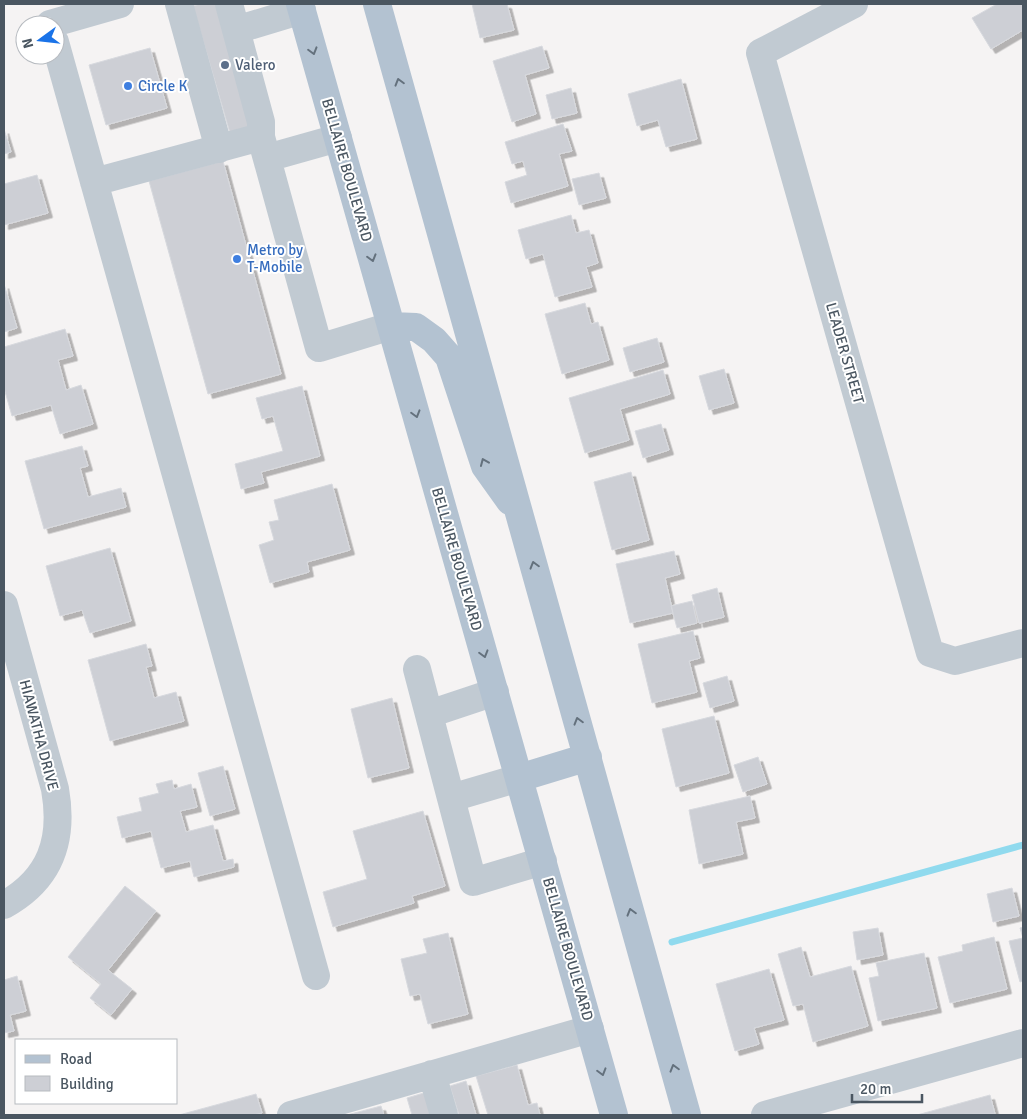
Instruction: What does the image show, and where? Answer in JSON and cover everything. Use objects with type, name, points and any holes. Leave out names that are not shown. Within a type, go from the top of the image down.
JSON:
[{"type":"main road","points":[[377,4],[687,1115]]},
{"type":"main road","name":"BELLAIRE BOULEVARD","points":[[301,7],[614,1115]]},
{"type":"main road","points":[[391,326],[416,327],[434,340],[449,357],[484,466],[521,516]]},
{"type":"main road","points":[[519,778],[588,757]]},
{"type":"street","points":[[65,20],[120,4]]},
{"type":"street","points":[[179,4],[219,149]]},
{"type":"street","points":[[229,4],[261,122],[264,148],[319,348],[391,326]]},
{"type":"street","name":"LEADER STREET","points":[[854,4],[760,53],[930,653],[955,661],[1023,643]]},
{"type":"street","points":[[236,30],[301,7]]},
{"type":"street","points":[[61,65],[316,976]]},
{"type":"street","points":[[94,182],[219,149],[264,148],[338,138]]},
{"type":"street","name":"HIAWATHA DRIVE","points":[[4,605],[55,789],[59,813],[57,839],[48,865],[34,883],[4,905]]},
{"type":"street","points":[[417,669],[473,882],[543,861]]},
{"type":"street","points":[[429,714],[495,692]]},
{"type":"street","points":[[451,798],[519,778]]},
{"type":"street","points":[[291,1115],[590,1029]]},
{"type":"street","points":[[764,1115],[1023,1043]]},
{"type":"street","points":[[432,1074],[444,1115]]},
{"type":"building","name":"Valero","points":[[221,4],[257,125],[230,133],[193,6]]},
{"type":"building","points":[[472,4],[507,4],[514,30],[480,38]]},
{"type":"building","points":[[997,4],[1023,4],[1023,30],[991,49],[972,18]]},
{"type":"building","points":[[542,46],[549,68],[525,75],[536,114],[512,122],[493,61]]},
{"type":"building","name":"Circle K","points":[[150,48],[167,108],[106,125],[89,65]]},
{"type":"building","points":[[681,79],[697,139],[666,147],[658,120],[637,126],[628,94]]},
{"type":"building","points":[[571,88],[577,113],[552,119],[546,95]]},
{"type":"building","points":[[563,124],[572,151],[559,154],[568,186],[511,203],[505,182],[527,175],[523,161],[512,164],[505,142]]},
{"type":"building","points":[[4,129],[11,152],[4,154]]},
{"type":"building","points":[[223,161],[281,374],[208,394],[149,181]]},
{"type":"building","points":[[599,173],[606,198],[579,205],[572,179]]},
{"type":"building","points":[[37,175],[48,213],[4,225],[4,184]]},
{"type":"building","points":[[571,215],[576,233],[589,230],[598,263],[586,267],[592,287],[555,297],[543,254],[526,259],[518,230]]},
{"type":"building","points":[[4,284],[17,328],[4,332]]},
{"type":"building","points":[[585,303],[591,324],[598,322],[609,360],[562,374],[545,314]]},
{"type":"building","points":[[65,329],[73,356],[58,360],[66,390],[81,385],[93,424],[60,434],[51,405],[12,416],[4,388],[4,347]]},
{"type":"building","points":[[657,338],[664,362],[630,372],[623,348]]},
{"type":"building","points":[[724,369],[734,403],[709,410],[699,376]]},
{"type":"building","points":[[663,370],[670,394],[620,409],[629,440],[585,453],[569,398]]},
{"type":"building","points":[[302,386],[320,456],[261,472],[264,483],[241,489],[235,464],[283,451],[273,416],[262,419],[256,398]]},
{"type":"building","points":[[661,424],[669,450],[643,458],[635,431]]},
{"type":"building","points":[[82,446],[88,466],[80,468],[88,497],[121,488],[126,507],[44,529],[25,461]]},
{"type":"building","points":[[631,472],[649,540],[612,550],[594,482]]},
{"type":"building","points":[[332,484],[350,550],[307,562],[309,572],[270,583],[259,545],[274,540],[269,522],[279,520],[274,500]]},
{"type":"building","points":[[110,548],[131,621],[90,633],[82,610],[60,616],[46,566]]},
{"type":"building","points":[[674,551],[680,574],[665,578],[673,613],[630,623],[616,564]]},
{"type":"building","points":[[717,588],[724,617],[699,623],[692,595]]},
{"type":"building","points":[[692,601],[697,623],[677,628],[671,606]]},
{"type":"building","points":[[693,631],[700,658],[689,661],[697,692],[652,703],[638,644]]},
{"type":"building","points":[[146,644],[152,666],[146,667],[154,698],[176,692],[184,721],[110,741],[88,660]]},
{"type":"building","points":[[727,676],[734,701],[710,708],[703,683]]},
{"type":"building","points":[[392,698],[409,768],[368,778],[351,709]]},
{"type":"building","points":[[714,716],[729,773],[676,787],[662,729]]},
{"type":"building","points":[[758,757],[767,784],[743,792],[734,765]]},
{"type":"building","points":[[223,766],[235,809],[210,816],[198,773]]},
{"type":"building","points":[[172,780],[174,789],[191,784],[197,807],[180,811],[186,832],[213,825],[223,861],[233,859],[234,867],[194,877],[190,861],[161,868],[151,831],[122,838],[117,817],[142,811],[139,798],[159,793],[156,784]]},
{"type":"building","points":[[750,796],[755,818],[736,822],[743,854],[699,864],[689,810]]},
{"type":"building","points":[[423,811],[445,886],[412,896],[414,903],[333,927],[323,892],[367,879],[353,831]]},
{"type":"building","points":[[125,886],[156,911],[108,970],[132,989],[111,1015],[90,998],[101,984],[68,957]]},
{"type":"building","points":[[1012,888],[1019,916],[993,922],[987,894]]},
{"type":"building","points":[[1023,927],[1023,938],[1020,928]]},
{"type":"building","points":[[878,928],[883,955],[857,960],[853,932]]},
{"type":"building","points":[[448,933],[468,1014],[428,1024],[420,994],[410,996],[401,959],[427,953],[423,939]]},
{"type":"building","points":[[994,937],[1007,989],[950,1003],[938,957],[963,951],[962,945]]},
{"type":"building","points":[[1023,938],[1023,981],[1020,982],[1009,941]]},
{"type":"building","points":[[801,947],[810,977],[851,966],[868,1026],[813,1042],[803,1004],[793,1006],[778,954]]},
{"type":"building","points":[[924,953],[937,1008],[878,1021],[869,978],[879,976],[876,963]]},
{"type":"building","points":[[769,969],[784,1020],[754,1028],[759,1044],[735,1051],[716,984]]},
{"type":"building","points":[[17,976],[26,1011],[10,1015],[14,1031],[4,1033],[4,980]]},
{"type":"building","points":[[517,1065],[528,1105],[537,1103],[540,1115],[488,1115],[476,1076]]},
{"type":"building","points":[[466,1081],[476,1115],[459,1115],[450,1086]]},
{"type":"building","points":[[427,1092],[433,1115],[412,1115],[407,1098]]},
{"type":"building","points":[[256,1094],[262,1113],[253,1115],[179,1115]]},
{"type":"building","points":[[990,1095],[995,1114],[917,1115]]},
{"type":"building","points":[[381,1106],[384,1115],[347,1115]]},
{"type":"waterway","points":[[672,942],[1023,845]]},
{"type":"place","name":"Valero","points":[[225,65]]},
{"type":"place","name":"Circle K","points":[[128,86]]},
{"type":"place","name":"Metro by T-Mobile","points":[[237,259]]}]
